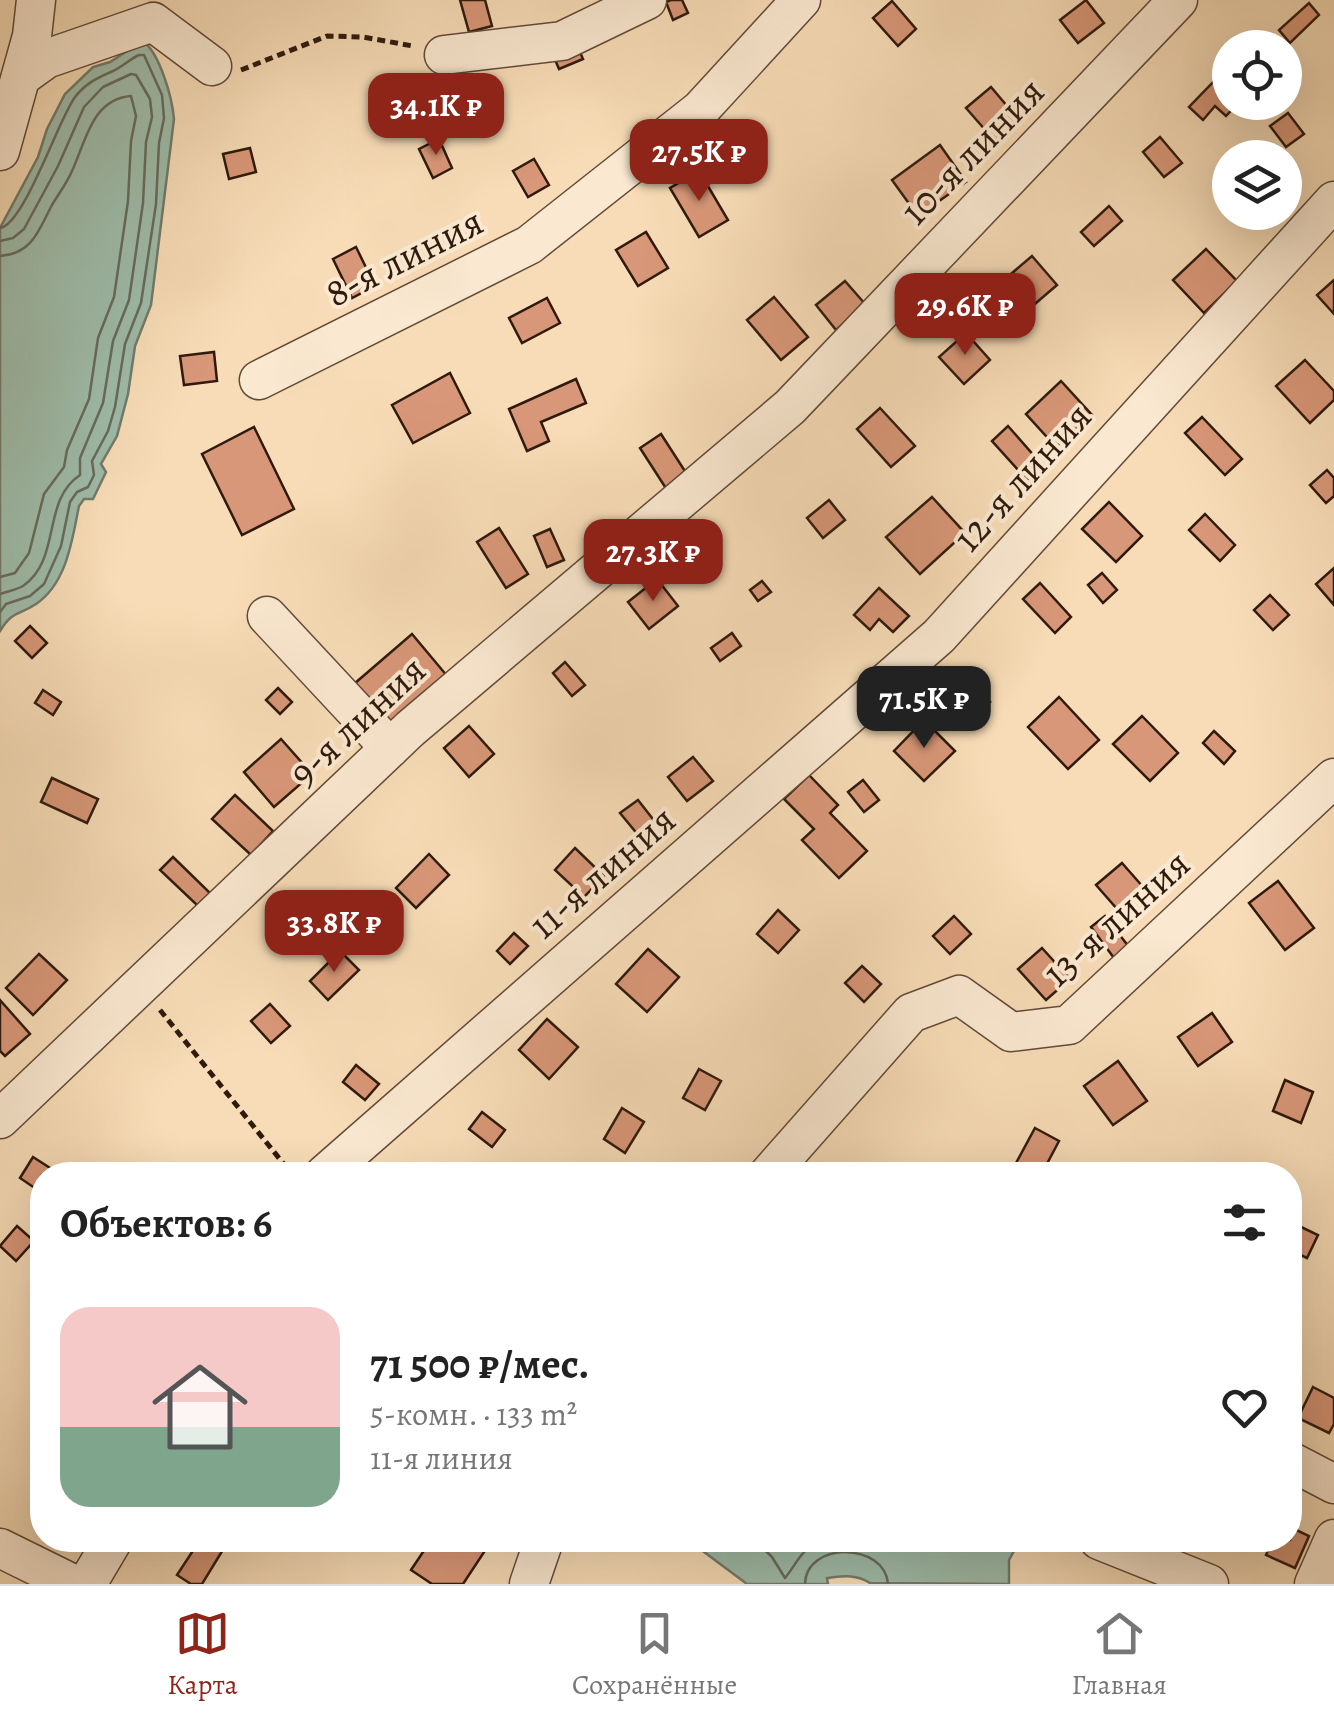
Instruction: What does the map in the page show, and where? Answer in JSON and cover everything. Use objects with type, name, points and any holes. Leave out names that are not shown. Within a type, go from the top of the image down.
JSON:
[{"type":"street","points":[[0,152],[32,36],[36,0]]},
{"type":"street","points":[[444,55],[562,41],[647,0]]},
{"type":"street","name":"8-я линия","points":[[259,380],[529,245],[700,110],[801,0]]},
{"type":"street","name":"10-я линия","points":[[790,407],[1178,0]]},
{"type":"street","points":[[21,77],[46,59],[153,22],[212,66]]},
{"type":"street","name":"12-я линия","points":[[940,636],[1334,200]]},
{"type":"street","name":"9-я линия","points":[[0,1119],[390,748],[790,407]]},
{"type":"street","points":[[267,616],[390,748]]},
{"type":"street","name":"11-я линия","points":[[339,1162],[940,636]]},
{"type":"street","name":"13-я линия","points":[[779,1162],[911,1013],[960,995],[1012,1032],[1069,1025],[1334,778]]},
{"type":"street","points":[[1302,1467],[1334,1484]]},
{"type":"street","points":[[1314,1584],[1334,1539]]},
{"type":"street","points":[[0,1548],[73,1584]]},
{"type":"street","points":[[87,1584],[106,1552]]},
{"type":"street","points":[[529,1584],[540,1552]]},
{"type":"street","points":[[1129,1552],[1210,1584]]},
{"type":"path","points":[[212,66],[237,71],[327,36],[394,41],[444,55]]},
{"type":"path","points":[[141,987],[282,1162]]},
{"type":"water","points":[[143,41],[160,66],[174,119],[151,305],[135,346],[117,436],[101,464],[106,472],[93,499],[84,499],[79,506],[61,573],[46,595],[12,616],[0,631],[0,228],[38,157],[65,94],[93,67],[110,62]]},
{"type":"water","points":[[704,1552],[1013,1552],[1009,1560],[1009,1584],[870,1583],[844,1576],[827,1578],[828,1584],[747,1584]]},
{"type":"building","points":[[460,0],[485,0],[492,26],[469,32]]},
{"type":"building","points":[[682,0],[688,13],[673,20],[666,2]]},
{"type":"building","points":[[1086,0],[1104,23],[1078,43],[1060,20]]},
{"type":"building","points":[[892,1],[916,29],[898,46],[873,18]]},
{"type":"building","points":[[1309,3],[1319,15],[1302,31],[1279,30]]},
{"type":"building","points":[[577,45],[583,59],[559,69],[553,55]]},
{"type":"building","points":[[1212,83],[1212,110],[1203,120],[1189,107]]},
{"type":"building","points":[[991,87],[1018,119],[994,140],[966,108]]},
{"type":"building","points":[[1278,120],[1293,120],[1304,134],[1296,140],[1281,140],[1270,126]]},
{"type":"building","points":[[1160,137],[1182,163],[1164,177],[1143,152]]},
{"type":"building","points":[[439,139],[452,168],[433,178],[419,149]]},
{"type":"building","points":[[940,145],[966,182],[918,216],[892,180]]},
{"type":"building","points":[[250,148],[256,172],[229,179],[223,154]]},
{"type":"building","points":[[534,159],[549,185],[528,197],[513,171]]},
{"type":"building","points":[[699,171],[728,220],[699,237],[670,188]]},
{"type":"building","points":[[1109,206],[1122,221],[1094,246],[1081,232]]},
{"type":"building","points":[[646,232],[668,268],[638,286],[616,250]]},
{"type":"building","points":[[356,247],[375,286],[352,298],[333,259]]},
{"type":"building","points":[[1206,249],[1237,281],[1204,313],[1173,280]]},
{"type":"building","points":[[1032,256],[1057,285],[1029,309],[1004,280]]},
{"type":"building","points":[[1334,280],[1334,314],[1317,295]]},
{"type":"building","points":[[845,281],[866,305],[836,330],[816,305]]},
{"type":"building","points":[[774,297],[808,337],[781,360],[747,320]]},
{"type":"building","points":[[547,298],[560,323],[522,343],[509,318]]},
{"type":"building","points":[[966,333],[990,360],[964,384],[939,357]]},
{"type":"building","points":[[214,352],[217,381],[184,385],[180,356]]},
{"type":"building","points":[[1305,360],[1334,391],[1334,400],[1310,423],[1276,386]]},
{"type":"building","points":[[450,373],[470,413],[413,443],[392,405]]},
{"type":"building","points":[[576,379],[586,403],[541,422],[549,441],[527,451],[509,409]]},
{"type":"building","points":[[1061,381],[1092,415],[1056,447],[1026,414]]},
{"type":"building","points":[[880,408],[915,446],[891,467],[857,429]]},
{"type":"building","points":[[1202,417],[1242,459],[1225,475],[1185,433]]},
{"type":"building","points":[[1008,426],[1043,466],[1027,480],[992,441]]},
{"type":"building","points":[[254,427],[294,509],[242,535],[202,454]]},
{"type":"building","points":[[661,434],[690,479],[669,493],[640,448]]},
{"type":"building","points":[[1327,470],[1334,478],[1334,496],[1326,503],[1310,485]]},
{"type":"building","points":[[932,497],[965,533],[920,574],[886,537]]},
{"type":"building","points":[[829,500],[845,520],[823,538],[807,518]]},
{"type":"building","points":[[1109,502],[1142,536],[1116,562],[1082,529]]},
{"type":"building","points":[[1205,514],[1235,545],[1220,561],[1189,530]]},
{"type":"building","points":[[499,528],[528,574],[506,588],[477,542]]},
{"type":"building","points":[[550,529],[564,560],[547,567],[534,536]]},
{"type":"building","points":[[1334,568],[1334,605],[1316,584]]},
{"type":"building","points":[[1102,573],[1117,590],[1103,603],[1088,585]]},
{"type":"building","points":[[657,579],[678,606],[649,629],[628,602]]},
{"type":"building","points":[[762,581],[771,592],[758,601],[750,590]]},
{"type":"building","points":[[1040,583],[1071,617],[1055,633],[1023,599]]},
{"type":"building","points":[[879,588],[909,616],[893,632],[879,619],[870,630],[854,615]]},
{"type":"building","points":[[1270,595],[1289,615],[1273,630],[1254,610]]},
{"type":"building","points":[[30,626],[47,643],[32,658],[15,641]]},
{"type":"building","points":[[732,633],[741,646],[720,661],[711,648]]},
{"type":"building","points":[[412,634],[448,677],[390,727],[354,684]]},
{"type":"building","points":[[565,662],[585,685],[572,696],[553,673]]},
{"type":"building","points":[[970,680],[990,702],[970,720],[951,698]]},
{"type":"building","points":[[278,688],[292,702],[280,714],[266,700]]},
{"type":"building","points":[[43,690],[61,702],[53,715],[35,703]]},
{"type":"building","points":[[1059,697],[1099,740],[1068,769],[1028,727]]},
{"type":"building","points":[[1142,716],[1178,753],[1150,781],[1113,744]]},
{"type":"building","points":[[924,720],[955,751],[924,781],[894,751]]},
{"type":"building","points":[[469,726],[494,754],[469,777],[444,748]]},
{"type":"building","points":[[1214,731],[1235,751],[1224,764],[1203,743]]},
{"type":"building","points":[[281,739],[312,774],[274,807],[244,772]]},
{"type":"building","points":[[693,757],[713,781],[687,801],[668,777]]},
{"type":"building","points":[[809,775],[838,805],[830,813],[867,851],[839,878],[802,840],[814,829],[784,799]]},
{"type":"building","points":[[52,778],[98,799],[87,823],[41,802]]},
{"type":"building","points":[[863,780],[879,800],[864,812],[848,792]]},
{"type":"building","points":[[235,795],[273,831],[251,855],[212,819]]},
{"type":"building","points":[[638,800],[656,823],[639,836],[620,813]]},
{"type":"building","points":[[575,848],[604,876],[584,897],[555,870]]},
{"type":"building","points":[[429,854],[449,875],[416,908],[396,888]]},
{"type":"building","points":[[173,857],[210,893],[198,906],[160,870]]},
{"type":"building","points":[[1122,863],[1144,888],[1118,910],[1096,885]]},
{"type":"building","points":[[1278,881],[1314,928],[1285,950],[1249,903]]},
{"type":"building","points":[[778,910],[799,930],[778,953],[757,934]]},
{"type":"building","points":[[954,916],[971,934],[950,954],[933,936]]},
{"type":"building","points":[[1105,916],[1129,947],[1114,958],[1091,927]]},
{"type":"building","points":[[514,933],[528,946],[510,964],[497,951]]},
{"type":"building","points":[[1042,948],[1070,979],[1046,1000],[1018,969]]},
{"type":"building","points":[[648,949],[679,977],[647,1012],[616,984]]},
{"type":"building","points":[[340,951],[359,970],[328,1000],[310,981]]},
{"type":"building","points":[[39,954],[67,980],[33,1015],[6,988]]},
{"type":"building","points":[[862,966],[881,984],[864,1002],[845,983]]},
{"type":"building","points":[[0,1000],[30,1034],[5,1056],[0,1051]]},
{"type":"building","points":[[270,1004],[290,1026],[271,1043],[251,1021]]},
{"type":"building","points":[[1212,1013],[1232,1042],[1198,1066],[1178,1037]]},
{"type":"building","points":[[547,1019],[578,1047],[549,1079],[519,1050]]},
{"type":"building","points":[[1118,1061],[1147,1101],[1113,1125],[1084,1086]]},
{"type":"building","points":[[356,1065],[379,1084],[365,1100],[343,1082]]},
{"type":"building","points":[[699,1069],[721,1081],[705,1110],[683,1098]]},
{"type":"building","points":[[1285,1080],[1313,1092],[1301,1123],[1273,1111]]},
{"type":"building","points":[[622,1108],[644,1122],[625,1153],[604,1139]]},
{"type":"building","points":[[482,1112],[505,1130],[492,1147],[469,1129]]},
{"type":"building","points":[[1035,1128],[1059,1141],[1048,1162],[1017,1162]]},
{"type":"building","points":[[33,1157],[41,1162],[30,1162],[30,1185],[20,1178]]},
{"type":"building","points":[[17,1226],[30,1237],[30,1245],[16,1261],[0,1246]]},
{"type":"building","points":[[1302,1227],[1318,1235],[1307,1258],[1302,1256]]},
{"type":"building","points":[[1313,1387],[1334,1398],[1334,1424],[1329,1433],[1302,1420],[1302,1410]]},
{"type":"building","points":[[1302,1533],[1309,1536],[1302,1552]]},
{"type":"building","points":[[192,1552],[222,1552],[202,1584],[191,1584],[177,1575]]},
{"type":"building","points":[[423,1552],[484,1552],[463,1584],[432,1584],[411,1570]]},
{"type":"building","points":[[1267,1552],[1302,1552],[1295,1568],[1266,1555]]}]
